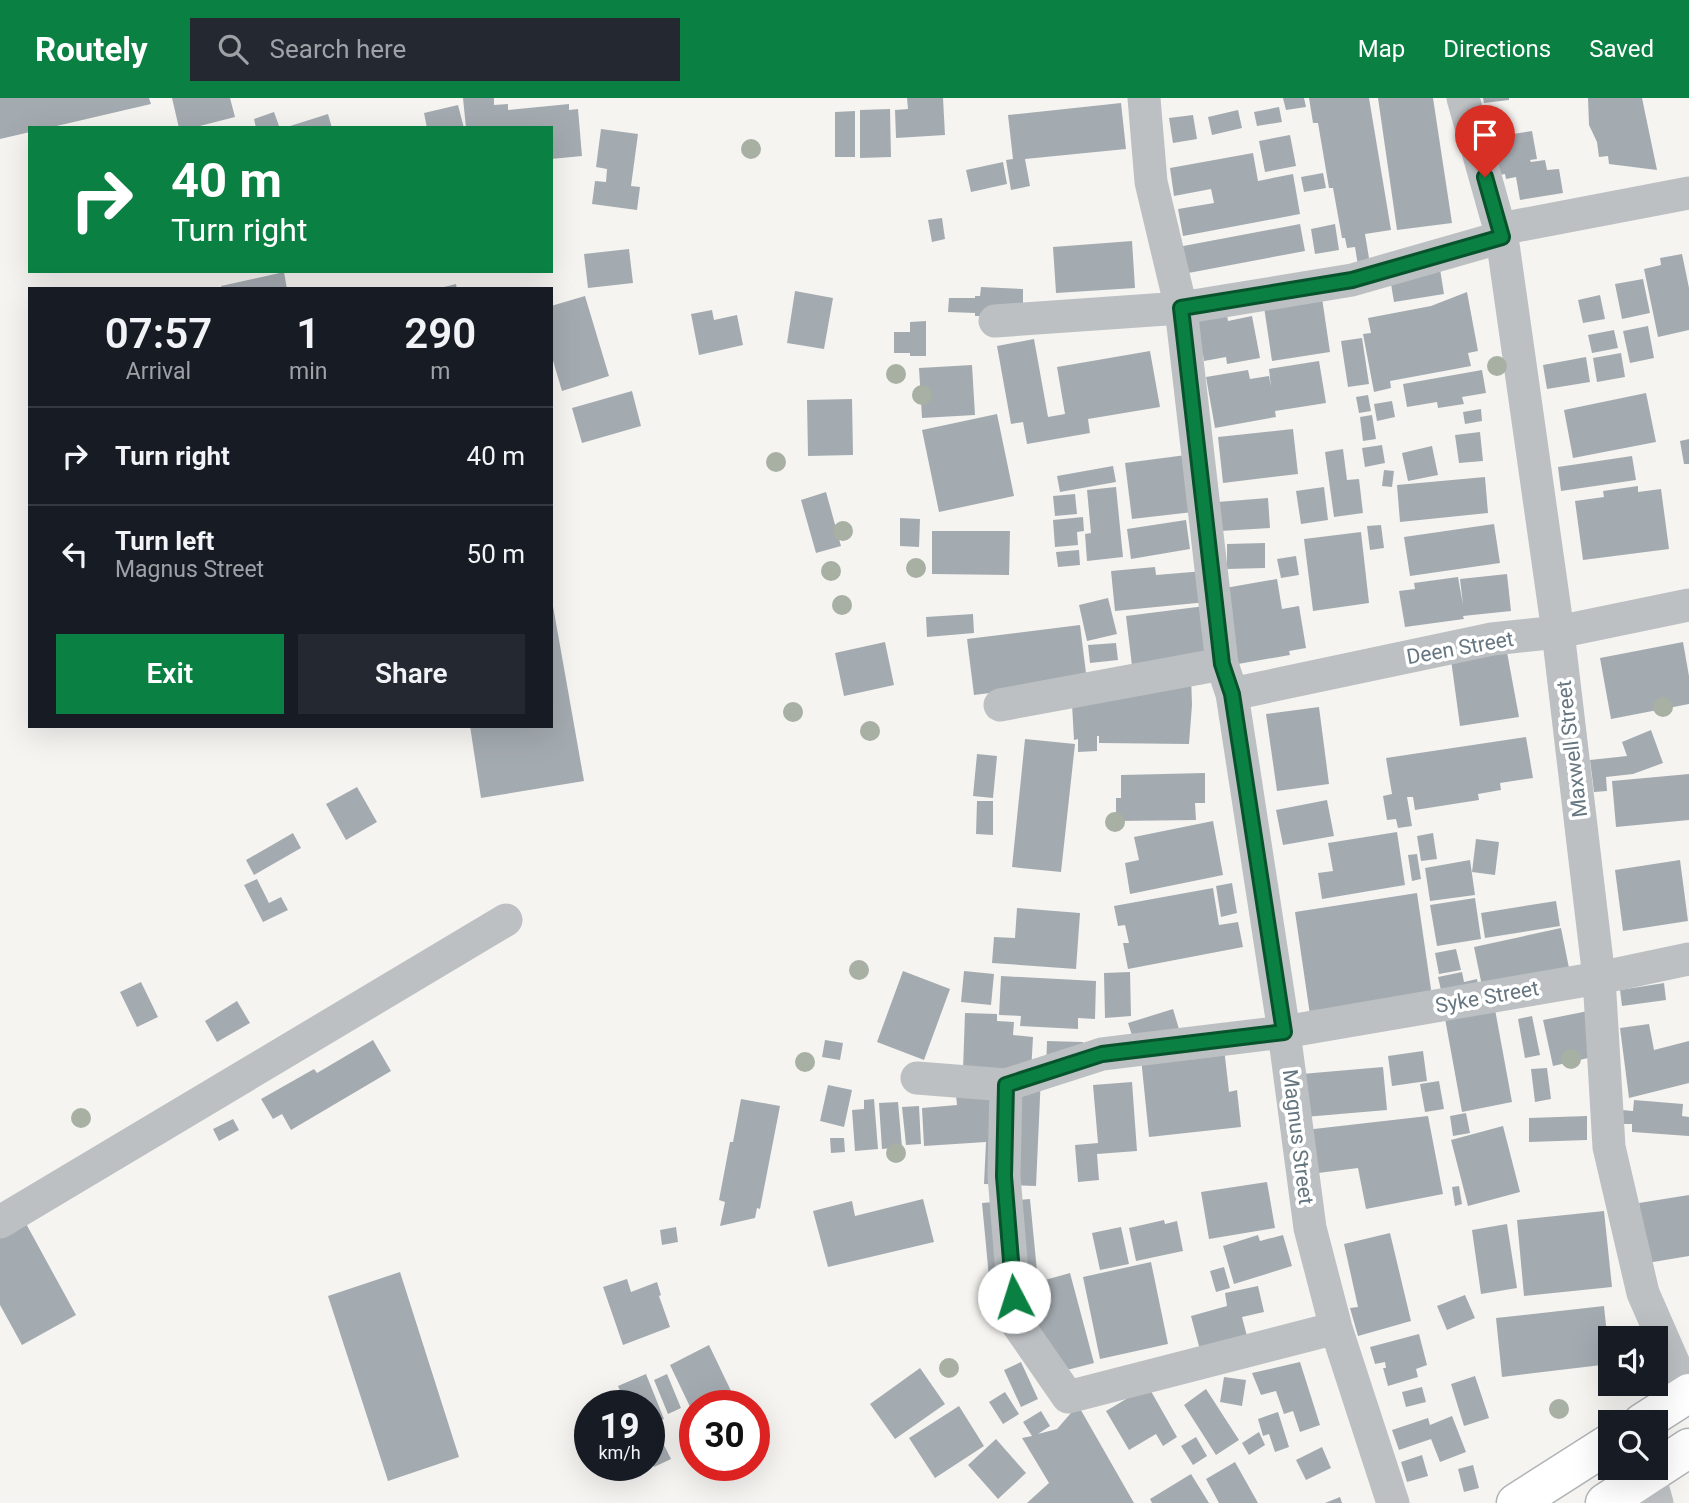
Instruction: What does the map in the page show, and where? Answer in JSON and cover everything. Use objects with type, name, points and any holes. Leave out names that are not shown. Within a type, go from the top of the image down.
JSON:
[{"type":"highway","points":[[1662,1410],[1688,1393]]},
{"type":"highway","points":[[1605,1503],[1653,1489],[1689,1448]]},
{"type":"highway","points":[[1516,1503],[1598,1451]]},
{"type":"street","name":"Magnus Street","points":[[1144,98],[1152,183],[1181,308],[1227,679],[1284,1032],[1310,1228],[1336,1328],[1393,1503]]},
{"type":"street","name":"Maxwell Street","points":[[1463,98],[1501,233],[1558,632],[1599,978],[1609,1147],[1643,1293],[1688,1393]]},
{"type":"street","points":[[995,321],[1181,308],[1352,280],[1501,233],[1689,193]]},
{"type":"street","name":"Deen Street","points":[[1000,705],[1227,679],[1492,639],[1558,632],[1689,606]]},
{"type":"street","points":[[0,1222],[506,920]]},
{"type":"street","name":"Syke Street","points":[[1006,1085],[1102,1054],[1284,1032],[1689,960]]},
{"type":"street","points":[[917,1078],[1006,1085],[1004,1176],[1016,1322],[1068,1397],[1336,1328]]},
{"type":"building","points":[[0,98],[149,98],[151,104],[57,126],[28,126],[28,132],[0,139]]},
{"type":"building","points":[[172,98],[230,98],[235,117],[200,126],[179,126]]},
{"type":"building","points":[[463,98],[494,98],[494,105],[508,104],[508,110],[569,104],[569,110],[578,109],[582,156],[553,159],[553,126],[466,126]]},
{"type":"building","points":[[907,98],[943,98],[945,135],[896,138],[895,110],[908,109]]},
{"type":"building","points":[[1283,98],[1304,98],[1306,107],[1286,110]]},
{"type":"building","points":[[1309,98],[1369,98],[1391,230],[1365,234],[1371,270],[1359,272],[1355,247],[1347,248],[1345,238],[1342,238],[1333,188],[1329,188],[1318,123],[1313,123]]},
{"type":"building","points":[[1378,98],[1433,98],[1452,223],[1397,230]]},
{"type":"building","points":[[1483,98],[1509,98],[1509,100],[1484,103]]},
{"type":"building","points":[[1588,98],[1642,98],[1657,170],[1609,164],[1608,156],[1599,157],[1597,142],[1589,125]]},
{"type":"building","points":[[1121,103],[1126,149],[1025,159],[1030,186],[1011,190],[1006,160],[1013,159],[1008,115]]},
{"type":"building","points":[[458,105],[463,126],[427,126],[424,113]]},
{"type":"building","points":[[1279,107],[1282,122],[1257,126],[1254,112]]},
{"type":"building","points":[[890,109],[891,157],[860,158],[860,110]]},
{"type":"building","points":[[1238,110],[1242,128],[1212,135],[1208,117]]},
{"type":"building","points":[[855,111],[855,157],[835,157],[835,112]]},
{"type":"building","points":[[274,112],[279,126],[256,126],[254,119]]},
{"type":"building","points":[[328,114],[331,126],[290,126]]},
{"type":"building","points":[[1193,115],[1197,139],[1173,143],[1169,118]]},
{"type":"building","points":[[1511,124],[1513,134],[1532,131],[1537,159],[1530,160],[1531,162],[1545,160],[1547,170],[1559,169],[1563,193],[1520,200],[1516,177],[1506,179],[1505,174],[1494,176],[1488,138],[1494,137],[1492,127]]},
{"type":"building","points":[[601,129],[638,134],[631,186],[640,187],[637,210],[592,204],[595,181],[606,182],[607,169],[596,167]]},
{"type":"building","points":[[1290,135],[1296,166],[1265,172],[1259,141]]},
{"type":"building","points":[[1253,153],[1258,181],[1293,174],[1300,214],[1183,236],[1178,209],[1214,203],[1211,189],[1174,196],[1170,168]]},
{"type":"building","points":[[1003,162],[1007,184],[971,192],[966,170]]},
{"type":"building","points":[[1323,173],[1326,188],[1304,192],[1301,177]]},
{"type":"building","points":[[942,218],[945,239],[932,242],[928,220]]},
{"type":"building","points":[[1300,224],[1305,251],[1183,274],[1178,247]]},
{"type":"building","points":[[1335,224],[1339,250],[1315,254],[1311,229]]},
{"type":"building","points":[[1132,241],[1135,288],[1056,293],[1053,247]]},
{"type":"building","points":[[629,249],[633,283],[588,288],[584,254]]},
{"type":"building","points":[[1682,254],[1689,288],[1689,330],[1658,337],[1644,269],[1661,265],[1660,258]]},
{"type":"building","points":[[1440,269],[1444,294],[1394,302],[1390,278]]},
{"type":"building","points":[[284,273],[287,287],[221,287]]},
{"type":"building","points":[[1643,279],[1650,313],[1622,319],[1615,284]]},
{"type":"building","points":[[981,287],[1023,289],[1023,317],[975,316],[975,313],[948,312],[949,298],[975,298],[980,296]]},
{"type":"building","points":[[795,291],[833,298],[824,349],[787,343]]},
{"type":"building","points":[[1467,292],[1478,351],[1468,353],[1471,366],[1390,381],[1391,388],[1374,392],[1363,334],[1371,333],[1368,318],[1431,306]]},
{"type":"building","points":[[1600,295],[1605,319],[1583,323],[1578,300]]},
{"type":"building","points":[[585,296],[609,376],[562,391],[553,361],[553,305]]},
{"type":"building","points":[[1322,298],[1330,352],[1272,361],[1264,307]]},
{"type":"building","points":[[712,310],[714,320],[737,315],[743,345],[699,355],[691,314]]},
{"type":"building","points":[[1227,315],[1228,321],[1252,316],[1260,358],[1227,364],[1226,357],[1204,361],[1203,355],[1198,357],[1197,321]]},
{"type":"building","points":[[926,321],[926,356],[894,353],[894,332],[910,332],[910,322]]},
{"type":"building","points":[[1648,326],[1654,358],[1630,363],[1623,331]]},
{"type":"building","points":[[1614,330],[1618,348],[1592,353],[1588,335]]},
{"type":"building","points":[[1362,338],[1369,384],[1348,387],[1341,341]]},
{"type":"building","points":[[1034,339],[1048,417],[1065,414],[1057,367],[1150,351],[1160,407],[1088,419],[1090,433],[1027,444],[1023,422],[1011,424],[997,346]]},
{"type":"building","points":[[1621,353],[1625,377],[1597,382],[1593,358]]},
{"type":"building","points":[[1586,357],[1590,382],[1547,389],[1543,365]]},
{"type":"building","points":[[1319,361],[1326,403],[1275,411],[1276,417],[1215,428],[1206,377],[1248,370],[1250,379],[1269,376],[1271,387],[1269,369]]},
{"type":"building","points":[[972,365],[975,415],[922,418],[919,368]]},
{"type":"building","points":[[1482,370],[1486,393],[1462,397],[1464,404],[1438,408],[1437,402],[1407,407],[1403,384]]},
{"type":"building","points":[[632,391],[641,426],[582,443],[572,408]]},
{"type":"building","points":[[1646,393],[1656,442],[1573,458],[1564,410]]},
{"type":"building","points":[[1368,395],[1371,411],[1359,413],[1356,397]]},
{"type":"building","points":[[852,399],[853,455],[808,456],[807,400]]},
{"type":"building","points":[[1392,401],[1395,417],[1377,421],[1374,404]]},
{"type":"building","points":[[1481,409],[1482,421],[1465,424],[1463,412]]},
{"type":"building","points":[[997,414],[1014,496],[939,512],[922,430]]},
{"type":"building","points":[[1372,415],[1376,439],[1363,441],[1360,417]]},
{"type":"building","points":[[1293,429],[1298,474],[1223,483],[1218,437]]},
{"type":"building","points":[[1480,432],[1483,461],[1459,463],[1455,435]]},
{"type":"building","points":[[1689,439],[1689,464],[1684,464],[1680,441]]},
{"type":"building","points":[[1382,445],[1385,463],[1365,467],[1362,448]]},
{"type":"building","points":[[1432,446],[1438,475],[1408,481],[1402,453]]},
{"type":"building","points":[[1343,449],[1347,480],[1359,479],[1363,513],[1334,517],[1325,452]]},
{"type":"building","points":[[1186,455],[1193,512],[1132,519],[1125,463]]},
{"type":"building","points":[[1632,456],[1636,480],[1561,491],[1558,467]]},
{"type":"building","points":[[1113,466],[1116,482],[1060,492],[1057,476]]},
{"type":"building","points":[[1384,470],[1394,471],[1392,487],[1382,486]]},
{"type":"building","points":[[1485,477],[1488,513],[1400,522],[1397,485]]},
{"type":"building","points":[[1638,486],[1638,492],[1661,489],[1669,549],[1583,560],[1575,501],[1604,497],[1603,491]]},
{"type":"building","points":[[1116,487],[1123,557],[1087,561],[1085,534],[1091,533],[1087,490]]},
{"type":"building","points":[[1324,487],[1328,520],[1301,524],[1296,491]]},
{"type":"building","points":[[826,492],[841,546],[816,553],[801,500]]},
{"type":"building","points":[[1075,494],[1077,514],[1055,516],[1053,496]]},
{"type":"building","points":[[1268,498],[1270,528],[1220,531],[1217,502]]},
{"type":"building","points":[[1083,517],[1084,531],[1077,532],[1078,545],[1055,547],[1053,520]]},
{"type":"building","points":[[900,518],[920,519],[919,547],[900,546]]},
{"type":"building","points":[[1186,520],[1190,549],[1131,559],[1127,529]]},
{"type":"building","points":[[1494,524],[1500,563],[1410,576],[1404,537]]},
{"type":"building","points":[[1381,525],[1384,548],[1370,550],[1367,526]]},
{"type":"building","points":[[932,531],[1010,531],[1009,575],[932,574]]},
{"type":"building","points":[[1361,532],[1369,603],[1313,611],[1304,539]]},
{"type":"building","points":[[1265,543],[1265,568],[1227,569],[1227,544]]},
{"type":"building","points":[[1079,550],[1080,565],[1058,567],[1056,552]]},
{"type":"building","points":[[1296,556],[1299,575],[1281,578],[1277,559]]},
{"type":"building","points":[[1155,567],[1156,575],[1204,571],[1207,602],[1115,611],[1111,571]]},
{"type":"building","points":[[1507,574],[1511,611],[1463,616],[1464,619],[1405,627],[1399,591],[1415,589],[1414,583],[1458,577],[1463,605],[1460,579]]},
{"type":"building","points":[[1277,579],[1282,609],[1299,606],[1306,648],[1289,651],[1290,655],[1238,664],[1225,588]]},
{"type":"building","points":[[1108,598],[1117,634],[1087,641],[1079,605]]},
{"type":"building","points":[[553,606],[584,781],[481,798],[470,728],[553,728]]},
{"type":"building","points":[[1205,606],[1212,655],[1132,666],[1126,616]]},
{"type":"building","points":[[973,614],[974,633],[927,637],[926,617]]},
{"type":"building","points":[[1080,625],[1087,681],[974,695],[967,639]]},
{"type":"building","points":[[1504,636],[1519,717],[1460,726],[1449,645]]},
{"type":"building","points":[[885,642],[894,685],[844,696],[835,653]]},
{"type":"building","points":[[1683,642],[1689,676],[1689,704],[1611,719],[1600,658]]},
{"type":"building","points":[[1116,643],[1118,660],[1090,663],[1088,645]]},
{"type":"building","points":[[1191,675],[1189,744],[1099,743],[1097,736],[1097,751],[1078,752],[1078,739],[1074,740],[1072,704]]},
{"type":"building","points":[[1319,707],[1329,784],[1277,791],[1266,714]]},
{"type":"building","points":[[1651,730],[1663,763],[1633,774],[1606,777],[1607,791],[1594,792],[1590,760],[1627,756],[1622,742]]},
{"type":"building","points":[[1526,737],[1533,778],[1500,783],[1501,790],[1478,794],[1479,800],[1415,810],[1413,797],[1407,797],[1412,826],[1398,828],[1396,819],[1387,820],[1383,796],[1392,794],[1386,758]]},
{"type":"building","points":[[1025,739],[1075,744],[1061,872],[1012,867]]},
{"type":"building","points":[[977,754],[997,756],[993,798],[973,796]]},
{"type":"building","points":[[1205,773],[1205,803],[1195,803],[1196,820],[1116,821],[1116,798],[1121,798],[1121,775]]},
{"type":"building","points":[[1689,774],[1689,820],[1616,827],[1612,781]]},
{"type":"building","points":[[357,787],[377,822],[346,840],[326,804]]},
{"type":"building","points":[[1327,800],[1334,836],[1283,845],[1276,810]]},
{"type":"building","points":[[977,801],[993,801],[993,835],[976,834]]},
{"type":"building","points":[[1213,821],[1223,875],[1130,894],[1125,863],[1139,860],[1134,837]]},
{"type":"building","points":[[1397,832],[1405,885],[1322,899],[1318,873],[1333,871],[1328,843]]},
{"type":"building","points":[[293,833],[301,848],[254,875],[246,860]]},
{"type":"building","points":[[1433,833],[1437,859],[1421,861],[1417,836]]},
{"type":"building","points":[[1476,839],[1499,842],[1495,875],[1472,872]]},
{"type":"building","points":[[1417,854],[1421,879],[1412,881],[1408,855]]},
{"type":"building","points":[[1470,860],[1475,895],[1430,901],[1425,868]]},
{"type":"building","points":[[1680,860],[1688,921],[1623,931],[1615,870]]},
{"type":"building","points":[[257,879],[269,903],[281,897],[288,910],[263,922],[244,885]]},
{"type":"building","points":[[1232,883],[1237,913],[1221,917],[1216,886]]},
{"type":"building","points":[[1213,888],[1219,925],[1238,922],[1243,947],[1128,969],[1123,943],[1129,943],[1125,925],[1118,926],[1114,906]]},
{"type":"building","points":[[1417,893],[1432,996],[1310,1015],[1295,912]]},
{"type":"building","points":[[1475,898],[1481,939],[1437,946],[1430,905]]},
{"type":"building","points":[[1556,901],[1560,926],[1485,938],[1481,913]]},
{"type":"building","points":[[1017,908],[1080,913],[1076,969],[992,963],[994,937],[1015,938]]},
{"type":"building","points":[[1561,928],[1569,968],[1482,986],[1474,947]]},
{"type":"building","points":[[1456,949],[1461,970],[1439,974],[1435,953]]},
{"type":"building","points":[[903,971],[950,989],[924,1060],[877,1042]]},
{"type":"building","points":[[964,971],[994,974],[991,1005],[961,1002]]},
{"type":"building","points":[[1130,972],[1131,1016],[1105,1018],[1104,973]]},
{"type":"building","points":[[1462,972],[1464,982],[1477,979],[1479,991],[1443,999],[1438,977]]},
{"type":"building","points":[[1001,976],[1096,981],[1095,1019],[1078,1018],[1078,1029],[1020,1026],[1021,1016],[999,1015]]},
{"type":"building","points":[[141,982],[158,1017],[137,1027],[120,992]]},
{"type":"building","points":[[1664,983],[1666,1000],[1622,1006],[1620,990]]},
{"type":"building","points":[[1492,993],[1512,1102],[1462,1112],[1442,1002]]},
{"type":"building","points":[[237,1001],[250,1023],[217,1042],[205,1021]]},
{"type":"building","points":[[1173,1009],[1182,1039],[1138,1054],[1128,1023]]},
{"type":"building","points":[[1588,1011],[1597,1056],[1553,1066],[1543,1020]]},
{"type":"building","points":[[965,1013],[997,1014],[997,1021],[1014,1022],[1013,1035],[1033,1037],[1031,1073],[963,1070]]},
{"type":"building","points":[[1532,1016],[1540,1055],[1525,1058],[1518,1019]]},
{"type":"building","points":[[1649,1024],[1654,1050],[1689,1041],[1689,1083],[1629,1098],[1620,1028]]},
{"type":"building","points":[[373,1040],[391,1071],[291,1130],[282,1114],[273,1119],[261,1099],[314,1069],[317,1073]]},
{"type":"building","points":[[825,1040],[843,1043],[840,1060],[822,1057]]},
{"type":"building","points":[[1047,1041],[1083,1042],[1082,1072],[1046,1070]]},
{"type":"building","points":[[1224,1048],[1229,1092],[1237,1090],[1241,1127],[1149,1137],[1141,1058]]},
{"type":"building","points":[[1423,1051],[1427,1081],[1392,1086],[1388,1056]]},
{"type":"building","points":[[1383,1067],[1387,1110],[1293,1118],[1290,1075]]},
{"type":"building","points":[[1547,1068],[1551,1099],[1535,1102],[1531,1069]]},
{"type":"building","points":[[1041,1076],[1036,1186],[984,1184],[986,1142],[924,1146],[922,1108],[957,1105],[956,1095]]},
{"type":"building","points":[[1439,1081],[1444,1109],[1425,1112],[1420,1084]]},
{"type":"building","points":[[1132,1082],[1137,1151],[1097,1154],[1099,1180],[1078,1182],[1075,1145],[1098,1143],[1093,1085]]},
{"type":"building","points":[[828,1085],[852,1090],[844,1127],[820,1121]]},
{"type":"building","points":[[741,1099],[780,1106],[760,1209],[757,1208],[755,1218],[720,1226],[725,1202],[719,1200]]},
{"type":"building","points":[[874,1099],[878,1149],[855,1151],[852,1110],[864,1109],[864,1100]]},
{"type":"building","points":[[1634,1100],[1683,1104],[1682,1116],[1689,1117],[1689,1136],[1632,1132],[1632,1124],[1621,1124],[1622,1110],[1633,1111]]},
{"type":"building","points":[[898,1102],[902,1147],[882,1149],[879,1103]]},
{"type":"building","points":[[919,1106],[921,1144],[906,1145],[902,1107]]},
{"type":"building","points":[[1466,1113],[1470,1133],[1453,1136],[1450,1116]]},
{"type":"building","points":[[1428,1116],[1443,1194],[1366,1209],[1358,1168],[1310,1174],[1305,1130]]},
{"type":"building","points":[[1587,1116],[1587,1140],[1529,1142],[1529,1118]]},
{"type":"building","points":[[233,1119],[239,1130],[219,1141],[213,1129]]},
{"type":"building","points":[[1503,1126],[1520,1192],[1468,1206],[1451,1140]]},
{"type":"building","points":[[830,1138],[844,1138],[845,1152],[831,1153]]},
{"type":"building","points":[[1267,1182],[1275,1228],[1209,1239],[1201,1192]]},
{"type":"building","points":[[1459,1186],[1462,1204],[1455,1206],[1452,1187]]},
{"type":"building","points":[[1689,1195],[1689,1256],[1647,1263],[1639,1203]]},
{"type":"building","points":[[923,1199],[934,1242],[828,1267],[813,1211],[852,1201],[855,1216]]},
{"type":"building","points":[[1030,1199],[1038,1282],[1070,1273],[1094,1363],[1036,1378],[1023,1286],[990,1288],[982,1203]]},
{"type":"building","points":[[1604,1211],[1612,1287],[1524,1296],[1517,1220]]},
{"type":"building","points":[[24,1220],[76,1315],[22,1345],[0,1305],[0,1233]]},
{"type":"building","points":[[1164,1220],[1165,1224],[1177,1221],[1183,1251],[1136,1261],[1129,1228]]},
{"type":"building","points":[[1507,1224],[1517,1288],[1481,1294],[1472,1230]]},
{"type":"building","points":[[676,1227],[678,1242],[662,1245],[660,1230]]},
{"type":"building","points":[[1121,1227],[1129,1264],[1100,1270],[1092,1233]]},
{"type":"building","points":[[1390,1233],[1411,1321],[1358,1336],[1350,1308],[1358,1307],[1344,1244]]},
{"type":"building","points":[[1258,1235],[1260,1241],[1283,1235],[1292,1266],[1234,1284],[1223,1246]]},
{"type":"building","points":[[1151,1262],[1168,1344],[1100,1359],[1083,1277]]},
{"type":"building","points":[[1224,1267],[1230,1288],[1216,1292],[1210,1271]]},
{"type":"building","points":[[400,1272],[459,1457],[388,1481],[328,1296]]},
{"type":"building","points":[[627,1279],[631,1292],[657,1282],[670,1327],[623,1345],[603,1287]]},
{"type":"building","points":[[1258,1286],[1264,1312],[1242,1317],[1247,1336],[1200,1350],[1191,1316],[1227,1306],[1225,1293]]},
{"type":"building","points":[[1465,1295],[1475,1318],[1447,1330],[1437,1306]]},
{"type":"building","points":[[1604,1306],[1606,1326],[1598,1326],[1598,1365],[1502,1377],[1496,1318]]},
{"type":"building","points":[[1419,1334],[1427,1365],[1416,1369],[1418,1377],[1388,1386],[1383,1368],[1386,1368],[1385,1362],[1375,1364],[1370,1347]]},
{"type":"building","points":[[709,1345],[731,1390],[682,1390],[670,1365]]},
{"type":"building","points":[[1021,1362],[1038,1399],[1021,1407],[1004,1370]]},
{"type":"building","points":[[1300,1362],[1320,1425],[1300,1432],[1293,1411],[1284,1414],[1276,1391],[1261,1395],[1252,1373]]},
{"type":"building","points":[[920,1368],[945,1404],[895,1439],[870,1404]]},
{"type":"building","points":[[646,1374],[652,1390],[620,1390],[618,1386]]},
{"type":"building","points":[[667,1374],[679,1409],[668,1414],[665,1390],[658,1390],[654,1380]]},
{"type":"building","points":[[1475,1376],[1489,1418],[1464,1426],[1451,1384]]},
{"type":"building","points":[[1224,1377],[1246,1380],[1242,1406],[1220,1402]]},
{"type":"building","points":[[1148,1386],[1177,1437],[1163,1446],[1156,1434],[1129,1450],[1106,1411]]},
{"type":"building","points":[[1422,1387],[1426,1402],[1406,1407],[1402,1392]]},
{"type":"building","points":[[1206,1389],[1239,1440],[1216,1455],[1184,1405]]},
{"type":"building","points":[[1005,1392],[1019,1414],[1003,1424],[989,1402]]},
{"type":"building","points":[[1078,1405],[1134,1503],[1027,1503],[1049,1483],[1022,1438],[1032,1436],[1023,1422],[1041,1411],[1050,1426],[1038,1434],[1057,1429]]},
{"type":"building","points":[[959,1406],[984,1446],[935,1478],[909,1438]]},
{"type":"building","points":[[1278,1412],[1289,1447],[1275,1452],[1269,1434],[1263,1436],[1258,1419]]},
{"type":"building","points":[[1452,1416],[1466,1452],[1440,1462],[1431,1439],[1399,1450],[1392,1430],[1428,1418],[1430,1425]]},
{"type":"building","points":[[1259,1432],[1265,1445],[1249,1455],[1242,1443]]},
{"type":"building","points":[[1196,1437],[1207,1456],[1193,1465],[1181,1446]]},
{"type":"building","points":[[996,1439],[1026,1473],[998,1499],[968,1465]]},
{"type":"building","points":[[665,1447],[671,1459],[665,1462]]},
{"type":"building","points":[[1322,1447],[1331,1468],[1306,1480],[1296,1460]]},
{"type":"building","points":[[1422,1455],[1428,1476],[1407,1482],[1401,1462]]},
{"type":"building","points":[[1235,1462],[1258,1503],[1219,1503],[1206,1479]]},
{"type":"building","points":[[1473,1465],[1479,1488],[1464,1492],[1458,1469]]},
{"type":"building","points":[[1191,1474],[1209,1503],[1152,1503],[1150,1499]]},
{"type":"building","points":[[1340,1497],[1342,1503],[1325,1503]]},
{"type":"route","points":[[1014,1297],[1004,1176],[1006,1085],[1102,1054],[1284,1032],[1232,694],[1222,664],[1181,308],[1352,280],[1502,237],[1485,177]]}]
